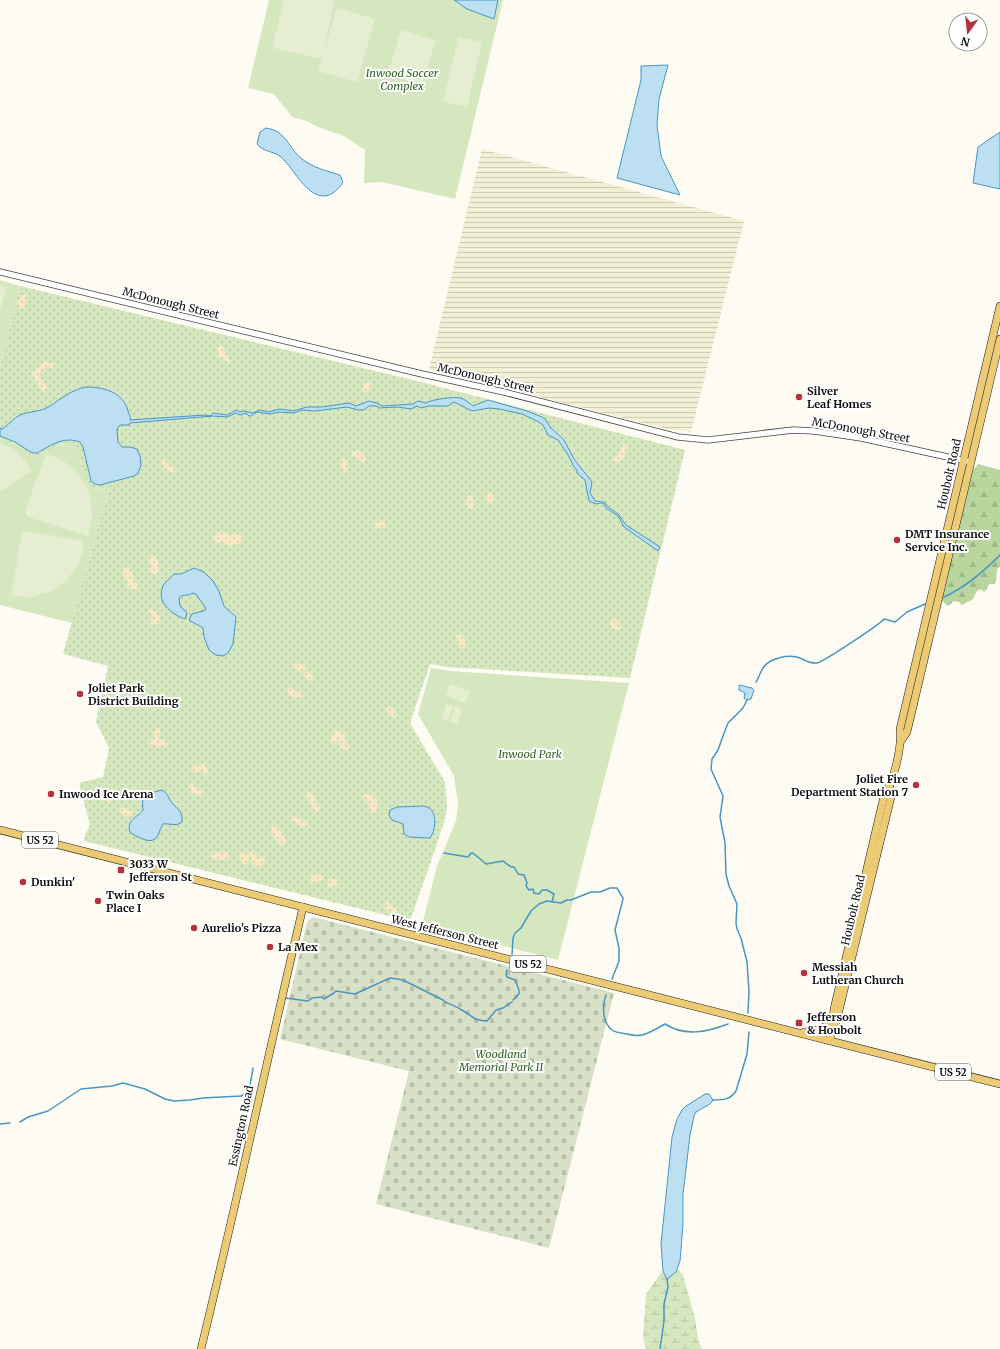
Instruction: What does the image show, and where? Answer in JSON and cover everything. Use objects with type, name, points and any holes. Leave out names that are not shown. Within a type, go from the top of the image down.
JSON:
[{"type":"main road","name":"Houbolt Road","points":[[967,462],[1000,306]]},
{"type":"main road","name":"Houbolt Road","points":[[830,1040],[836,1028],[880,848],[891,797],[890,787],[901,741],[900,729],[967,462],[1000,339]]},
{"type":"main road","name":"Houbolt Road","points":[[830,1040],[834,1009],[884,796],[890,787]]},
{"type":"main road","name":"West Jefferson Street","points":[[0,830],[1000,1084]]},
{"type":"main road","name":"Essington Road","points":[[201,1349],[235,1208],[284,983],[303,907]]},
{"type":"main road","points":[[800,1033],[823,1029],[828,1025],[834,1009]]},
{"type":"street","name":"McDonough Street","points":[[0,272],[422,374],[504,392],[678,437],[708,440],[793,430],[814,431],[861,438],[967,462]]},
{"type":"shaded area","points":[[482,149],[744,221],[691,432],[667,429],[429,369]]},
{"type":"green space","name":"Inwood Soccer Complex","points":[[269,0],[503,0],[455,199],[382,182],[364,183],[365,150],[344,136],[318,127],[307,121],[292,117],[274,94],[248,88]]},
{"type":"green space","points":[[283,0],[334,0],[324,51],[337,8],[375,19],[357,82],[318,71],[322,59],[273,48]]},
{"type":"green space","points":[[401,30],[436,40],[422,85],[387,75]]},
{"type":"green space","points":[[458,37],[482,42],[467,107],[443,102]]},
{"type":"green space","points":[[0,280],[20,286],[0,368]]},
{"type":"green space","points":[[0,286],[7,288],[0,312]]},
{"type":"green space","points":[[20,286],[417,381],[685,450],[630,678],[447,667],[430,664],[410,723],[445,782],[447,807],[445,819],[436,847],[410,921],[84,841],[90,825],[79,783],[103,777],[109,748],[96,722],[108,666],[63,654],[109,489],[89,488],[81,466],[79,453],[62,444],[42,454],[32,457],[19,446],[0,439],[0,368]]},
{"type":"green space","points":[[0,439],[19,446],[32,457],[60,445],[70,443],[79,453],[81,466],[89,488],[109,489],[72,623],[0,605]]},
{"type":"green space","points":[[0,443],[18,454],[32,471],[0,492]]},
{"type":"green space","points":[[46,453],[65,462],[80,476],[90,495],[92,516],[88,536],[28,517],[25,512]]},
{"type":"green space","points":[[978,464],[1000,470],[1000,567],[997,569],[996,581],[994,584],[989,584],[984,592],[981,589],[977,591],[973,599],[962,605],[959,602],[954,601],[948,606],[941,600],[970,474]]},
{"type":"green space","points":[[25,531],[80,540],[84,546],[78,565],[66,581],[50,592],[31,597],[11,596],[22,533]]},
{"type":"green space","name":"Inwood Park","points":[[431,668],[450,671],[629,683],[558,960],[422,925],[437,866],[456,821],[458,804],[454,776],[418,714]]},
{"type":"green space","points":[[450,684],[470,691],[466,703],[446,696]]},
{"type":"green space","points":[[446,704],[453,706],[448,721],[441,719]]},
{"type":"green space","points":[[455,706],[462,709],[457,724],[450,722]]},
{"type":"green space","name":"Woodland Memorial Park II","points":[[313,917],[614,993],[549,1248],[376,1204],[409,1071],[280,1039],[307,922]]},
{"type":"green space","points":[[678,1269],[683,1275],[695,1318],[698,1339],[702,1349],[646,1349],[643,1338],[646,1294],[663,1271],[665,1277],[675,1274]]},
{"type":"sand","points":[[23,294],[26,295],[27,299],[25,307],[20,309],[17,307],[17,302]]},
{"type":"sand","points":[[219,345],[222,346],[231,361],[230,363],[218,357],[217,347]]},
{"type":"sand","points":[[44,362],[53,363],[55,365],[54,368],[45,368],[39,374],[47,388],[44,392],[41,390],[31,373]]},
{"type":"sand","points":[[368,382],[371,383],[371,386],[365,393],[362,389]]},
{"type":"sand","points":[[622,445],[627,445],[628,448],[624,458],[619,462],[613,462],[613,459],[619,454]]},
{"type":"sand","points":[[357,450],[364,454],[366,461],[365,463],[357,457],[351,456],[352,452]]},
{"type":"sand","points":[[342,458],[345,458],[348,461],[347,470],[345,473],[341,466]]},
{"type":"sand","points":[[165,459],[169,466],[175,468],[175,472],[170,472],[165,468],[161,462]]},
{"type":"sand","points":[[488,493],[492,493],[494,496],[494,501],[491,504],[487,502],[486,496]]},
{"type":"sand","points":[[469,495],[473,498],[474,506],[471,510],[468,508],[466,503],[466,499]]},
{"type":"sand","points":[[380,520],[385,522],[386,527],[381,527],[376,530],[374,525]]},
{"type":"sand","points":[[220,532],[230,534],[231,536],[235,533],[241,535],[243,536],[243,540],[240,543],[229,546],[223,542],[218,543],[214,541],[214,538],[216,534]]},
{"type":"sand","points":[[152,555],[155,556],[158,561],[159,571],[156,574],[152,574],[150,571],[151,565],[148,560]]},
{"type":"sand","points":[[127,567],[134,576],[133,581],[138,585],[137,589],[134,590],[126,586],[128,581],[123,578],[124,574],[122,571]]},
{"type":"sand","points":[[150,609],[158,614],[161,623],[153,625],[150,624],[153,617],[149,612]]},
{"type":"sand","points":[[612,619],[619,622],[621,626],[620,630],[616,630],[610,626]]},
{"type":"sand","points":[[459,634],[466,642],[466,646],[463,649],[459,647],[456,635]]},
{"type":"sand","points":[[297,663],[306,665],[306,669],[300,672],[294,668],[293,665]]},
{"type":"sand","points":[[304,672],[312,673],[312,681],[309,681],[303,675]]},
{"type":"sand","points":[[291,687],[295,692],[302,692],[303,697],[295,698],[288,694],[288,689]]},
{"type":"sand","points":[[387,706],[393,708],[397,715],[396,717],[389,714],[386,709]]},
{"type":"sand","points":[[157,728],[160,729],[161,733],[158,740],[163,739],[167,741],[168,744],[166,747],[161,746],[157,748],[148,743],[148,740],[153,738],[153,732]]},
{"type":"sand","points":[[335,730],[346,734],[346,741],[350,746],[348,750],[340,748],[339,740],[335,744],[332,743],[330,739]]},
{"type":"sand","points":[[203,764],[208,770],[207,774],[204,774],[202,770],[196,773],[192,771],[193,766]]},
{"type":"sand","points":[[191,783],[194,784],[196,789],[203,791],[203,796],[191,794],[189,786]]},
{"type":"sand","points":[[109,789],[112,789],[113,791],[111,801],[109,803],[105,801],[105,795]]},
{"type":"sand","points":[[136,789],[140,796],[139,799],[134,798],[130,794],[132,790]]},
{"type":"sand","points":[[310,792],[316,799],[316,803],[320,806],[319,812],[314,811],[306,795]]},
{"type":"sand","points":[[365,794],[370,794],[378,800],[377,810],[375,812],[370,811],[369,803],[364,800],[363,796]]},
{"type":"sand","points":[[121,807],[127,810],[132,810],[133,813],[127,817],[122,814],[119,809]]},
{"type":"sand","points":[[292,816],[306,821],[308,824],[305,827],[298,826],[296,822],[291,820]]},
{"type":"sand","points":[[274,825],[283,833],[283,837],[286,839],[286,843],[284,845],[280,845],[272,834],[271,827]]},
{"type":"sand","points":[[224,851],[228,853],[229,857],[227,860],[213,859],[211,857],[211,854],[214,852],[221,853]]},
{"type":"sand","points":[[253,851],[256,853],[257,858],[263,856],[265,858],[265,861],[260,868],[251,864],[251,858],[249,858],[248,863],[245,865],[243,864],[239,855],[241,853],[248,854]]},
{"type":"sand","points":[[313,874],[323,875],[324,879],[311,883],[309,876]]},
{"type":"sand","points":[[331,878],[338,881],[337,886],[327,886],[328,879]]},
{"type":"sand","points":[[387,902],[398,909],[398,912],[391,912],[387,910],[384,905]]},
{"type":"water","points":[[454,0],[498,0],[494,19],[467,9]]},
{"type":"water","points":[[668,65],[659,99],[657,125],[661,156],[680,195],[617,178],[641,80],[641,66]]},
{"type":"water","points":[[266,128],[283,136],[297,155],[311,165],[340,175],[343,182],[340,187],[333,193],[325,196],[317,195],[310,191],[281,157],[259,147],[257,144],[260,132]]},
{"type":"water","points":[[1000,132],[1000,189],[973,183],[978,147]]},
{"type":"water","points":[[86,387],[99,388],[117,395],[122,399],[130,416],[130,420],[205,415],[210,416],[213,413],[227,415],[237,410],[240,412],[244,411],[252,413],[260,410],[268,412],[280,409],[293,411],[307,407],[322,407],[349,403],[356,406],[369,401],[382,406],[413,404],[418,401],[426,403],[442,399],[460,398],[464,399],[473,406],[488,400],[527,411],[546,420],[550,427],[564,440],[574,459],[592,482],[590,493],[595,501],[604,502],[618,514],[626,525],[660,547],[658,551],[624,527],[618,516],[606,508],[604,504],[596,504],[589,501],[585,480],[577,473],[577,470],[558,440],[548,435],[543,425],[522,414],[499,409],[489,408],[472,411],[454,402],[448,406],[429,406],[421,408],[417,406],[411,409],[398,407],[379,408],[376,406],[369,406],[364,410],[358,410],[347,407],[315,411],[302,410],[294,413],[279,412],[270,414],[257,412],[251,416],[246,413],[240,415],[236,413],[227,417],[213,416],[130,423],[129,425],[120,425],[117,429],[118,442],[122,447],[137,449],[140,456],[141,466],[138,473],[134,476],[100,485],[91,481],[83,447],[80,442],[68,440],[58,442],[37,453],[33,453],[15,442],[0,436],[0,428],[2,429],[18,416],[46,408],[71,392]]},
{"type":"water","points":[[194,568],[204,572],[213,581],[219,591],[224,606],[236,617],[233,644],[228,653],[223,656],[216,655],[209,650],[204,637],[203,628],[189,620],[192,614],[206,609],[196,594],[192,593],[179,598],[180,606],[187,613],[185,619],[170,611],[163,602],[161,592],[166,582],[174,574],[181,574]]},
{"type":"water","points":[[739,685],[752,688],[754,690],[751,699],[747,700],[744,698],[745,693],[739,690]]},
{"type":"water","points":[[162,790],[180,811],[182,822],[175,825],[163,824],[158,836],[149,841],[132,834],[129,828],[131,822],[143,810],[144,797],[148,794]]},
{"type":"water","points":[[397,807],[428,807],[434,814],[435,824],[430,838],[409,837],[404,834],[403,824],[392,820],[389,815],[390,810]]},
{"type":"water","points":[[705,1094],[709,1094],[713,1100],[710,1104],[696,1112],[690,1135],[683,1194],[683,1224],[680,1261],[676,1272],[667,1279],[663,1271],[661,1244],[672,1137],[677,1119],[682,1110]]},
{"type":"waterway","points":[[944,597],[960,589],[974,579],[1000,555]]},
{"type":"waterway","points":[[756,682],[763,668],[774,659],[790,656],[817,663],[851,643],[884,619],[895,622],[907,612],[925,604]]},
{"type":"waterway","points":[[747,700],[743,708],[728,723],[718,750],[712,759],[711,769],[723,796],[720,817],[725,843],[726,874],[729,886],[737,904],[737,929],[741,938],[747,962],[749,991],[748,1013]]},
{"type":"waterway","points":[[444,853],[468,857],[471,853],[473,853],[486,864],[503,861],[511,867],[514,867],[518,874],[524,875],[527,883],[526,886],[529,890],[533,889],[534,893],[539,894],[542,890],[547,890],[554,894],[552,902]]},
{"type":"waterway","points":[[512,955],[513,938],[515,933],[521,928],[531,911],[539,904],[547,901],[561,903],[591,892],[600,892],[610,888],[617,888],[623,898],[615,930],[619,948],[619,961],[612,979]]},
{"type":"waterway","points":[[507,970],[507,977],[515,980],[519,990],[519,994],[513,1000]]},
{"type":"waterway","points":[[285,998],[308,1001],[312,998],[322,997],[324,999],[336,991],[355,994],[390,978],[403,980],[457,1007],[475,1019],[482,1021],[487,1021],[496,1010],[503,1008],[512,1002]]},
{"type":"waterway","points":[[606,995],[604,1004],[606,1023],[612,1030],[617,1032],[640,1035],[651,1032],[665,1024],[680,1031],[696,1032],[728,1024]]},
{"type":"waterway","points":[[713,1100],[726,1099],[736,1091],[747,1054],[749,1032]]},
{"type":"waterway","points":[[20,1122],[28,1117],[48,1111],[81,1089],[112,1086],[123,1083],[145,1089],[165,1099],[174,1101],[241,1096],[249,1091],[253,1068]]},
{"type":"waterway","points":[[0,1124],[10,1123]]},
{"type":"waterway","points":[[660,1349],[664,1321],[664,1304],[668,1287],[667,1279]]},
{"type":"place","name":"Silver Leaf Homes","points":[[799,397]]},
{"type":"place","name":"DMT Insurance Service Inc.","points":[[897,540]]},
{"type":"place","name":"Joliet Park District Building","points":[[80,694]]},
{"type":"place","name":"Joliet Fire Department Station 7","points":[[916,785]]},
{"type":"place","name":"Inwood Ice Arena","points":[[51,794]]},
{"type":"place","name":"3033 W Jefferson St","points":[[121,870]]},
{"type":"place","name":"Dunkin'","points":[[23,882]]},
{"type":"place","name":"Twin Oaks Place I","points":[[98,901]]},
{"type":"place","name":"Aurelio's Pizza","points":[[194,928]]},
{"type":"place","name":"La Mex","points":[[270,947]]},
{"type":"place","name":"Messiah Lutheran Church","points":[[804,973]]},
{"type":"place","name":"Jefferson & Houbolt","points":[[799,1023]]}]
